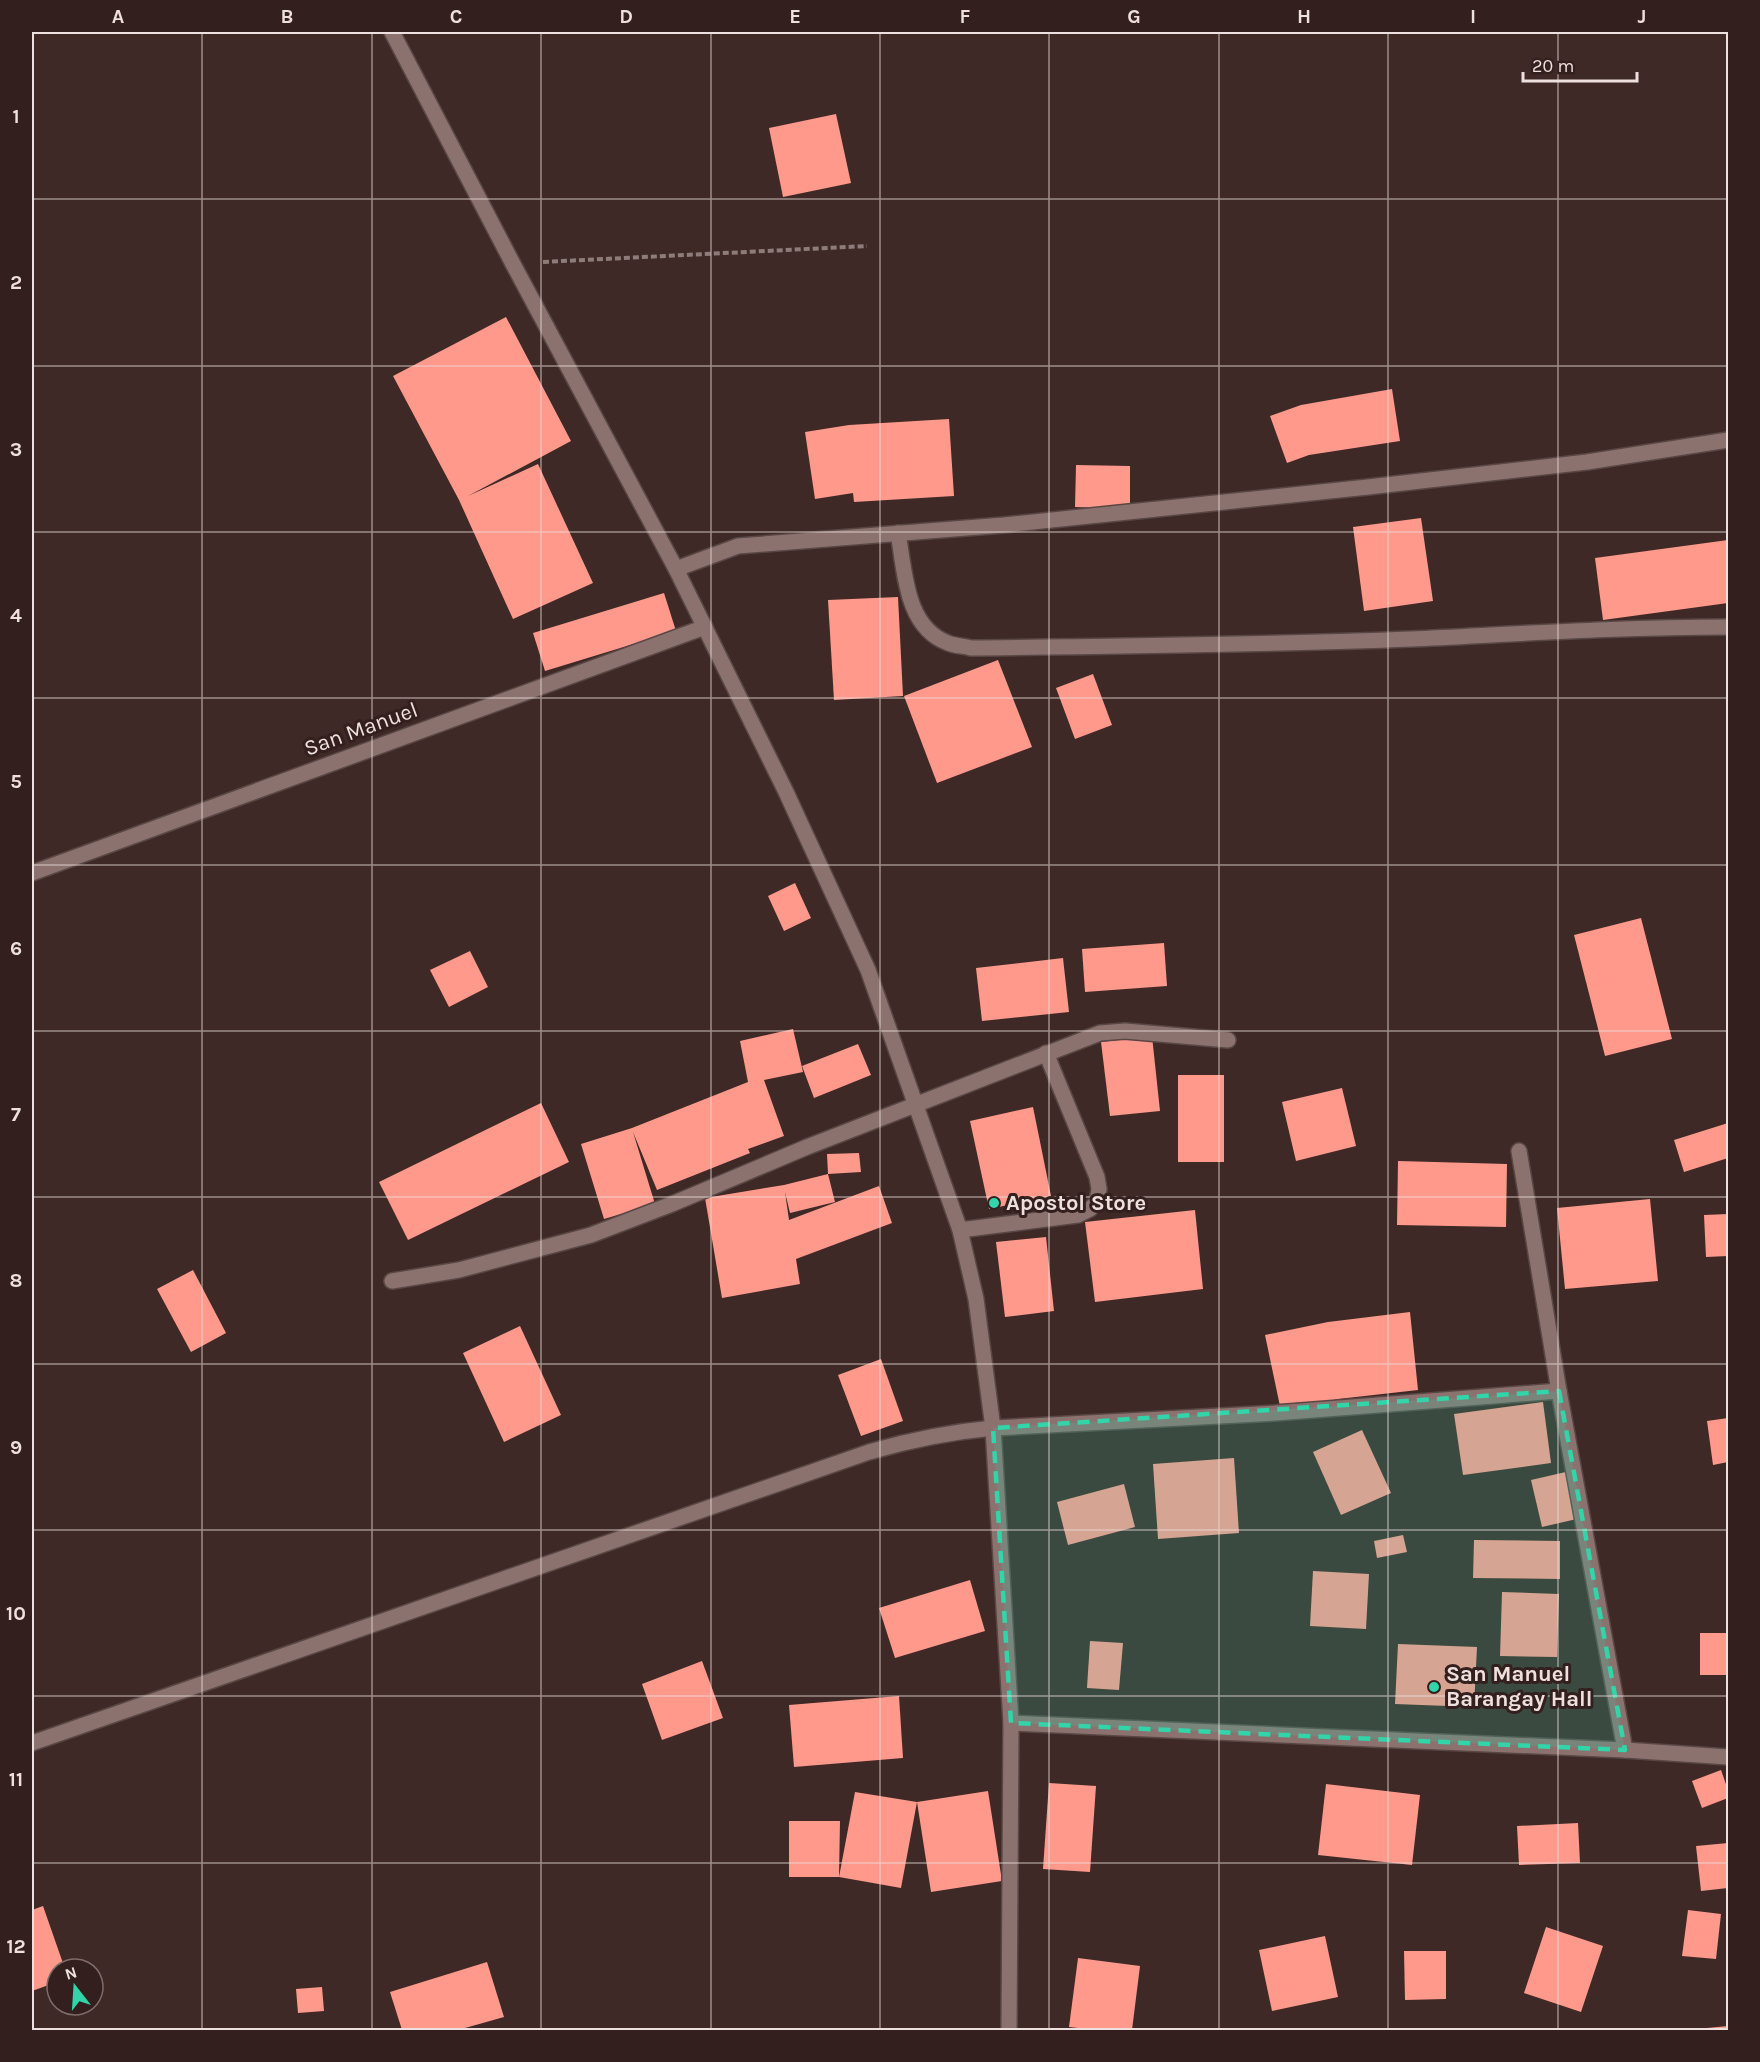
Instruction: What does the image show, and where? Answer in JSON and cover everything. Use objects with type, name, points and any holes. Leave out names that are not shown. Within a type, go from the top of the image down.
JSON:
[{"type":"street","points":[[392,32],[676,569],[786,792],[868,970],[960,1230],[976,1299],[993,1428],[1011,1723],[1009,2031]]},
{"type":"street","points":[[676,569],[738,546],[1004,525],[1368,488],[1587,462],[1728,440]]},
{"type":"street","points":[[898,533],[909,598],[918,618],[930,633],[948,643],[971,648],[1189,646],[1411,639],[1643,627],[1728,627]]},
{"type":"street","name":"San Manuel","points":[[32,873],[705,627]]},
{"type":"street","points":[[392,1281],[459,1270],[591,1235],[672,1204],[807,1147],[1100,1033],[1125,1031],[1228,1040]]},
{"type":"street","points":[[960,1230],[1078,1215],[1097,1202],[1099,1189],[1097,1177],[1047,1053]]},
{"type":"street","points":[[1519,1151],[1559,1391],[1625,1750]]},
{"type":"street","points":[[32,1743],[869,1452],[910,1440],[993,1428],[1275,1413],[1559,1391]]},
{"type":"street","points":[[1011,1723],[1625,1750],[1728,1758]]},
{"type":"path","points":[[513,264],[867,246]]},
{"type":"highlighted area","points":[[1559,1391],[1625,1750],[1011,1723],[993,1428]]},
{"type":"building","points":[[836,114],[851,183],[783,197],[769,128]]},
{"type":"building","points":[[506,317],[571,441],[468,496],[538,464],[593,583],[513,619],[459,500],[393,376]]},
{"type":"building","points":[[1392,389],[1400,441],[1309,455],[1287,463],[1270,416],[1301,405]]},
{"type":"building","points":[[949,419],[954,496],[854,502],[853,493],[815,499],[805,432],[849,425]]},
{"type":"building","points":[[1076,465],[1130,466],[1130,509],[1075,507]]},
{"type":"building","points":[[1421,518],[1433,601],[1364,611],[1353,527]]},
{"type":"building","points":[[1728,540],[1728,603],[1603,620],[1595,558]]},
{"type":"building","points":[[664,593],[676,631],[545,671],[533,633]]},
{"type":"building","points":[[898,597],[903,696],[834,700],[828,600]]},
{"type":"building","points":[[998,660],[1032,747],[937,783],[904,696]]},
{"type":"building","points":[[1093,674],[1112,725],[1075,739],[1056,688]]},
{"type":"building","points":[[795,883],[811,918],[784,931],[768,896]]},
{"type":"building","points":[[1641,918],[1672,1039],[1605,1056],[1574,935]]},
{"type":"building","points":[[1164,943],[1167,986],[1085,992],[1082,949]]},
{"type":"building","points":[[470,951],[488,987],[449,1007],[430,970]]},
{"type":"building","points":[[1063,958],[1069,1012],[982,1021],[976,968]]},
{"type":"building","points":[[793,1029],[803,1072],[764,1080],[784,1136],[748,1149],[750,1153],[657,1190],[633,1132],[655,1204],[604,1219],[581,1144],[632,1128],[748,1082],[740,1041]]},
{"type":"building","points":[[1152,1036],[1160,1111],[1110,1116],[1101,1042]]},
{"type":"building","points":[[858,1044],[871,1075],[814,1098],[802,1066]]},
{"type":"building","points":[[1178,1075],[1224,1075],[1224,1162],[1178,1162]]},
{"type":"building","points":[[1342,1088],[1356,1146],[1296,1161],[1282,1102]]},
{"type":"building","points":[[541,1103],[569,1162],[408,1240],[379,1182]]},
{"type":"building","points":[[1033,1107],[1051,1196],[989,1209],[970,1121]]},
{"type":"building","points":[[1728,1123],[1728,1158],[1684,1172],[1674,1140]]},
{"type":"building","points":[[859,1153],[861,1172],[828,1174],[827,1154]]},
{"type":"building","points":[[1398,1161],[1507,1164],[1506,1227],[1397,1225]]},
{"type":"building","points":[[828,1174],[835,1202],[790,1213],[785,1192],[789,1220],[879,1186],[892,1223],[796,1259],[800,1284],[722,1298],[705,1198],[784,1185]]},
{"type":"building","points":[[1650,1199],[1658,1281],[1565,1289],[1557,1208]]},
{"type":"building","points":[[1195,1210],[1203,1289],[1095,1302],[1085,1222]]},
{"type":"building","points":[[1728,1214],[1728,1256],[1706,1257],[1704,1215]]},
{"type":"building","points":[[1046,1237],[1054,1311],[1005,1317],[996,1242]]},
{"type":"building","points":[[193,1270],[226,1333],[191,1352],[157,1289]]},
{"type":"building","points":[[1410,1312],[1418,1390],[1338,1399],[1281,1411],[1265,1335],[1328,1322]]},
{"type":"building","points":[[520,1326],[561,1415],[504,1442],[463,1353]]},
{"type":"building","points":[[881,1359],[903,1421],[861,1436],[838,1375]]},
{"type":"building","points":[[1543,1402],[1551,1463],[1463,1475],[1454,1414]]},
{"type":"building","points":[[1728,1418],[1728,1462],[1713,1465],[1707,1421]]},
{"type":"building","points":[[1362,1430],[1391,1493],[1341,1515],[1313,1452]]},
{"type":"building","points":[[1234,1458],[1239,1533],[1158,1539],[1153,1464]]},
{"type":"building","points":[[1570,1471],[1581,1518],[1542,1527],[1531,1480]]},
{"type":"building","points":[[1124,1484],[1135,1527],[1068,1545],[1057,1502]]},
{"type":"building","points":[[1403,1535],[1407,1552],[1377,1558],[1374,1541]]},
{"type":"building","points":[[1474,1540],[1560,1541],[1560,1579],[1473,1578]]},
{"type":"building","points":[[1313,1571],[1369,1574],[1366,1629],[1310,1626]]},
{"type":"building","points":[[970,1580],[985,1631],[895,1658],[879,1608]]},
{"type":"building","points":[[1502,1592],[1559,1594],[1557,1657],[1500,1656]]},
{"type":"building","points":[[1700,1633],[1728,1633],[1728,1675],[1700,1675]]},
{"type":"building","points":[[1090,1641],[1123,1643],[1119,1690],[1087,1688]]},
{"type":"building","points":[[1398,1644],[1477,1647],[1474,1707],[1395,1704]]},
{"type":"building","points":[[702,1661],[723,1718],[662,1740],[642,1684]]},
{"type":"building","points":[[899,1696],[903,1758],[794,1767],[789,1705]]},
{"type":"building","points":[[1721,1770],[1728,1790],[1728,1798],[1702,1808],[1692,1781]]},
{"type":"building","points":[[1049,1783],[1096,1786],[1090,1872],[1043,1869]]},
{"type":"building","points":[[1326,1784],[1420,1795],[1412,1865],[1318,1855]]},
{"type":"building","points":[[988,1791],[1002,1881],[931,1892],[917,1802]]},
{"type":"building","points":[[855,1792],[917,1802],[901,1888],[839,1877]]},
{"type":"building","points":[[789,1821],[840,1821],[839,1877],[789,1877]]},
{"type":"building","points":[[1578,1823],[1580,1863],[1519,1865],[1517,1826]]},
{"type":"building","points":[[1728,1843],[1728,1888],[1701,1891],[1696,1846]]},
{"type":"building","points":[[43,1906],[61,1957],[45,1957],[45,1986],[32,1991],[32,1910]]},
{"type":"building","points":[[1688,1910],[1721,1914],[1716,1959],[1682,1956]]},
{"type":"building","points":[[1546,1927],[1603,1946],[1581,2012],[1524,1993]]},
{"type":"building","points":[[1325,1936],[1338,1997],[1272,2011],[1259,1950]]},
{"type":"building","points":[[1404,1951],[1446,1951],[1446,1999],[1405,2000]]},
{"type":"building","points":[[1078,1958],[1140,1966],[1132,2030],[1069,2027]]},
{"type":"building","points":[[487,1962],[504,2017],[458,2030],[402,2030],[390,1992]]},
{"type":"building","points":[[322,1987],[324,2011],[298,2013],[296,1989]]},
{"type":"building","points":[[1728,2026],[1728,2030],[1696,2030],[1696,2029]]},
{"type":"place","name":"Apostol Store","points":[[994,1203]]},
{"type":"place","name":"San Manuel Barangay Hall","points":[[1434,1687]]}]
